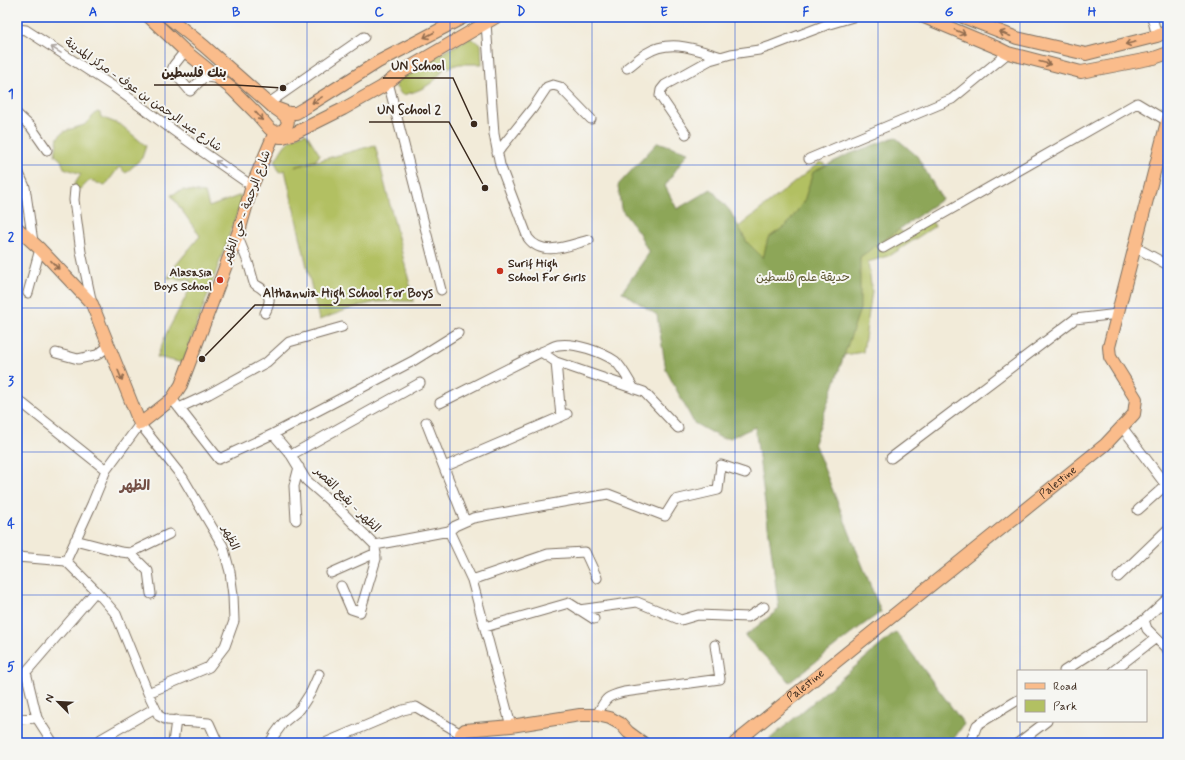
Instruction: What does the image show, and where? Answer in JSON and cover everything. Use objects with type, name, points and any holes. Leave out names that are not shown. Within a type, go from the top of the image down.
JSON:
[{"type":"main road","points":[[149,17],[185,51],[232,89],[280,137],[295,133],[343,109],[388,82],[400,73],[491,20]]},
{"type":"main road","points":[[168,17],[286,117],[288,124],[282,131],[275,132]]},
{"type":"main road","points":[[271,105],[289,113],[296,113],[378,62],[464,17]]},
{"type":"main road","points":[[924,17],[1008,53],[1081,72],[1168,54],[1156,36]]},
{"type":"main road","points":[[963,17],[1017,38],[1086,54],[1156,36],[1168,31]]},
{"type":"main road","points":[[185,51],[192,45],[197,44],[204,46]]},
{"type":"main road","name":"Palestine","points":[[736,743],[1105,444],[1134,414],[1136,399],[1110,357],[1109,347],[1167,119]]},
{"type":"main road","name":"شارع الرحمة - حي الظهر","points":[[140,424],[176,404],[181,385],[237,235],[252,186],[275,132]]},
{"type":"main road","points":[[17,228],[36,245],[92,304],[140,424]]},
{"type":"main road","points":[[461,738],[465,730],[511,726],[580,715],[597,715],[606,716],[621,724],[628,732],[643,743]]},
{"type":"street","points":[[686,134],[660,96],[661,90],[665,85],[701,65],[721,57],[759,50],[826,25],[853,17]]},
{"type":"street","points":[[1152,17],[1156,36]]},
{"type":"street","points":[[491,20],[494,134],[497,153],[500,165],[527,235],[533,244],[550,249],[589,240]]},
{"type":"street","name":"شارع عبد الرحمن بن عوف - مركز المدينة","points":[[17,29],[26,30],[114,87],[252,186]]},
{"type":"street","points":[[271,105],[364,37]]},
{"type":"street","points":[[627,68],[646,54],[666,46],[686,46],[721,57]]},
{"type":"street","points":[[185,51],[172,67],[172,70],[173,73],[192,89],[206,77],[221,79]]},
{"type":"street","points":[[809,159],[952,99],[1008,53]]},
{"type":"street","points":[[388,82],[441,290]]},
{"type":"street","points":[[497,153],[533,108],[546,88],[550,85],[560,87],[591,119]]},
{"type":"street","points":[[883,248],[1137,103],[1167,119]]},
{"type":"street","points":[[17,114],[31,127],[47,150]]},
{"type":"street","points":[[17,169],[25,187],[36,245],[28,293]]},
{"type":"street","points":[[75,189],[74,201],[81,252],[92,304]]},
{"type":"street","points":[[237,235],[248,262],[254,283],[264,290],[269,297],[269,303],[265,313]]},
{"type":"street","points":[[1135,247],[1168,265]]},
{"type":"street","points":[[891,458],[1075,319],[1118,314]]},
{"type":"street","points":[[342,327],[288,342],[267,362],[216,390],[176,404],[219,459],[273,434],[413,361],[458,333]]},
{"type":"street","points":[[440,403],[541,352],[557,345],[564,344],[595,351],[615,361],[634,389]]},
{"type":"street","points":[[56,353],[78,359],[97,355],[109,346]]},
{"type":"street","points":[[541,352],[556,362],[644,392],[678,428]]},
{"type":"street","points":[[444,467],[564,416],[556,362]]},
{"type":"street","points":[[291,455],[420,383]]},
{"type":"street","points":[[17,398],[106,470]]},
{"type":"street","points":[[426,422],[465,521]]},
{"type":"street","points":[[66,561],[106,470],[140,424]]},
{"type":"street","name":"الظهر","points":[[140,424],[183,478],[224,546],[230,572],[234,621],[226,646],[209,667],[148,693]]},
{"type":"street","points":[[1122,427],[1167,487],[1138,510]]},
{"type":"street","name":"الظهر - بقيع القصر","points":[[273,434],[291,455],[306,480],[338,508],[376,549],[449,531]]},
{"type":"street","points":[[511,726],[472,580],[449,531],[455,526],[473,518],[608,494],[665,516],[676,500],[718,490],[721,465],[745,473]]},
{"type":"street","points":[[296,520],[294,486],[299,467]]},
{"type":"street","points":[[1118,577],[1168,529]]},
{"type":"street","points":[[76,540],[130,553],[169,534]]},
{"type":"street","points":[[331,573],[376,549],[376,559],[360,612],[350,609],[342,586]]},
{"type":"street","points":[[472,580],[548,554],[585,552],[597,578]]},
{"type":"street","points":[[130,553],[148,571],[150,594]]},
{"type":"street","points":[[17,557],[66,561],[96,591],[116,614],[148,693],[159,716],[167,720],[209,723],[218,743]]},
{"type":"street","points":[[53,743],[37,718],[26,672],[96,591]]},
{"type":"street","points":[[1066,670],[1144,620],[1168,598]]},
{"type":"street","points":[[579,610],[637,602],[680,620],[698,615],[748,617],[764,607]]},
{"type":"street","points":[[485,627],[569,603],[594,619]]},
{"type":"street","points":[[1144,620],[1147,628],[1168,650]]},
{"type":"street","points":[[1114,670],[1156,638]]},
{"type":"street","points":[[597,715],[604,702],[611,695],[720,679],[715,645]]},
{"type":"street","points":[[270,743],[283,723],[300,709],[311,692],[319,674]]},
{"type":"street","points":[[970,743],[977,725],[1017,701]]},
{"type":"street","points":[[325,743],[403,710],[416,707],[461,738]]},
{"type":"street","points":[[101,739],[155,708]]},
{"type":"street","points":[[17,719],[37,718]]},
{"type":"street","points":[[173,743],[176,720]]},
{"type":"street","points":[[1018,743],[1046,722]]},
{"type":"green space","points":[[470,38],[481,44],[482,64],[459,64],[443,69],[431,83],[408,94],[402,95],[395,86],[403,74]]},
{"type":"green space","points":[[97,112],[100,113],[101,117],[121,125],[146,146],[142,158],[126,173],[119,167],[105,186],[90,180],[80,190],[73,187],[81,174],[64,168],[61,160],[55,155],[58,137],[68,130],[84,125]]},
{"type":"green space","points":[[306,133],[320,155],[316,160],[295,167],[375,145],[414,301],[377,302],[355,307],[319,320],[285,170],[279,172],[275,161],[290,140]]},
{"type":"green space","points":[[895,137],[917,156],[942,199],[860,257],[860,309],[814,443],[881,612],[790,682],[745,636],[779,609],[755,427],[730,438],[721,438],[694,423],[666,370],[657,315],[622,292],[649,253],[639,233],[621,209],[618,185],[658,142],[688,152],[665,186],[677,209],[711,189],[730,211],[747,242],[763,258],[768,238],[788,224],[804,201],[813,172],[847,155]]},
{"type":"green space","name":"حديقة علم فلسطين","points":[[820,162],[864,183],[878,216],[904,233],[928,216],[935,226],[891,255],[868,262],[872,291],[863,352],[813,360],[731,233]]},
{"type":"green space","points":[[183,190],[205,193],[209,207],[241,195],[242,200],[183,363],[157,357],[167,332],[190,289],[190,280],[168,278],[176,265],[200,236],[171,195]]},
{"type":"green space","points":[[896,632],[964,724],[951,743],[765,743]]},
{"type":"place","name":"بنك فلسطين","points":[[283,88]]},
{"type":"place","name":"UN School","points":[[474,124]]},
{"type":"place","name":"UN School 2","points":[[485,188]]},
{"type":"place","name":"Surif High School For Girls","points":[[500,271]]},
{"type":"place","name":"Alasasia Boys School","points":[[220,280]]},
{"type":"place","name":"Althanwia High School For Boys","points":[[202,359]]},
{"type":"district","name":"الظهر","points":[[135,486]]}]
